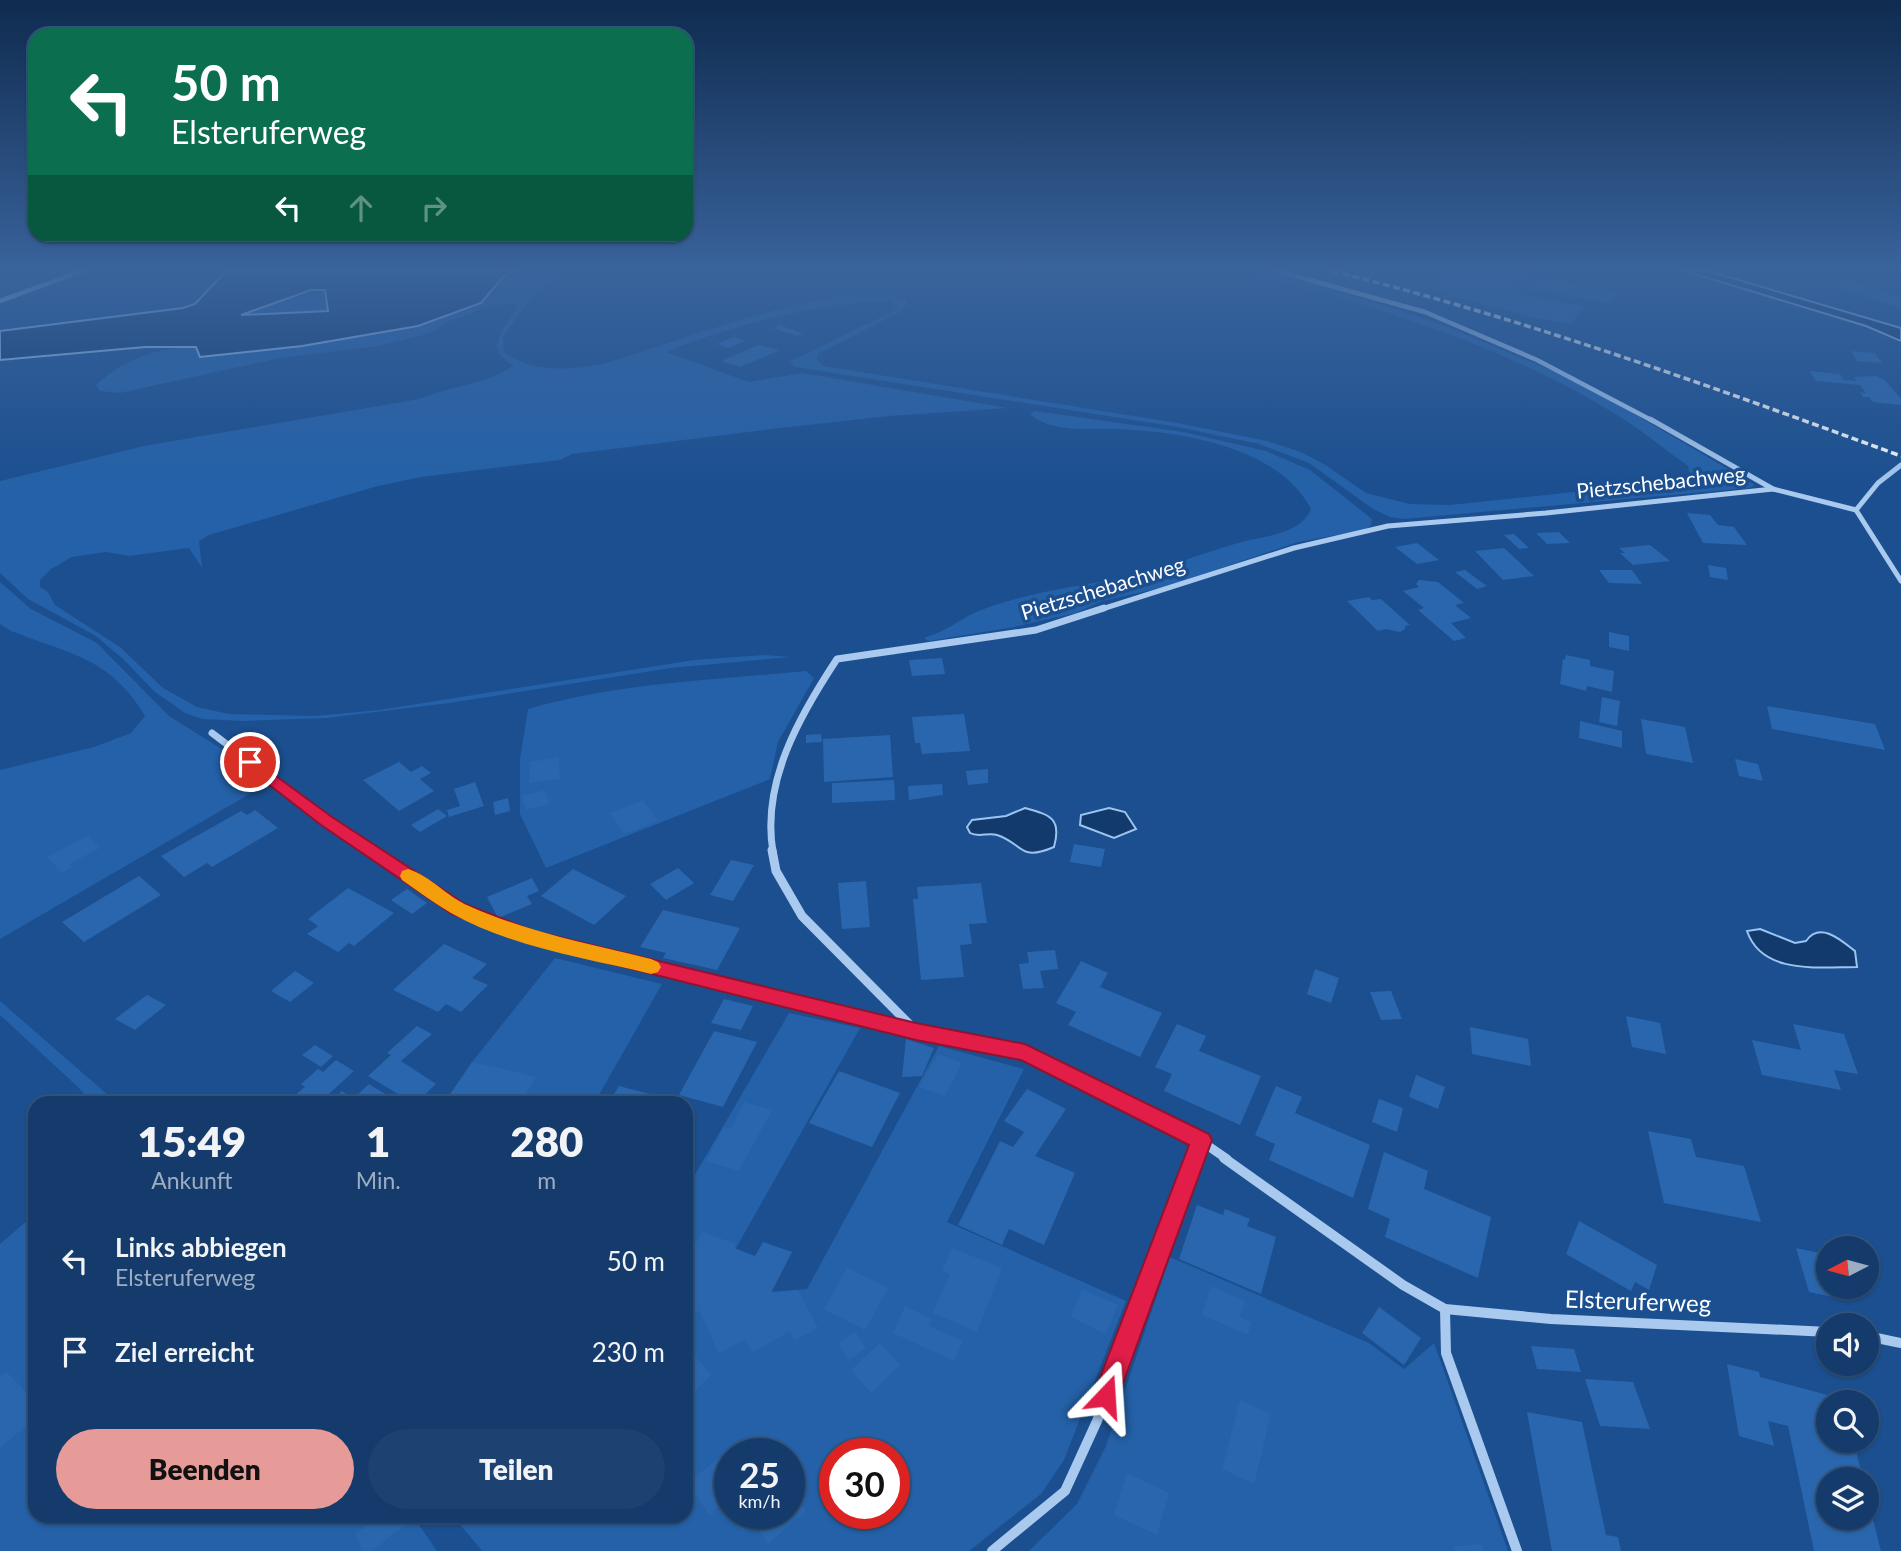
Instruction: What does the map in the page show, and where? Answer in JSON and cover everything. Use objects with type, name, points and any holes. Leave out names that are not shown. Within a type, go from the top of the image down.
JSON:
[{"type":"street","points":[[1497,343],[1576,379],[1773,489],[1856,510],[1901,581]]},
{"type":"street","points":[[1856,510],[1878,483],[1901,465]]},
{"type":"street","name":"Pietzschebachweg","points":[[916,1031],[802,916],[776,871],[769,830],[771,803],[804,709],[837,659],[1037,630],[1293,548],[1388,526],[1546,513],[1773,489]]},
{"type":"street","name":"Elsteruferweg","points":[[212,733],[327,821],[459,909],[532,937],[916,1031],[1025,1052],[1201,1140],[1403,1285],[1445,1309],[1551,1319],[1816,1331]]},
{"type":"street","points":[[992,1551],[1065,1491],[1097,1421],[1201,1140]]},
{"type":"street","points":[[1445,1309],[1446,1353],[1517,1551]]},
{"type":"street","points":[[1879,1338],[1901,1343]]},
{"type":"shaded area","points":[[0,343],[317,343],[200,357],[196,347],[145,347],[0,360]]},
{"type":"shaded area","points":[[317,343],[388,343],[280,358],[120,393],[100,391],[96,385],[130,361],[155,352],[196,347],[200,357]]},
{"type":"shaded area","points":[[497,343],[503,343],[504,352],[526,364],[577,368],[602,364],[668,343],[689,343],[666,352],[749,382],[802,373],[1008,408],[889,416],[780,428],[572,454],[560,460],[421,477],[378,486],[209,535],[199,541],[202,568],[189,548],[129,556],[106,552],[72,557],[51,569],[40,580],[40,587],[48,592],[55,605],[120,647],[163,688],[197,707],[229,714],[315,716],[379,710],[694,660],[765,655],[791,657],[671,668],[449,703],[327,718],[243,721],[202,719],[185,713],[155,692],[96,636],[28,599],[0,573],[0,481],[144,446],[419,399],[479,381],[513,366],[501,356],[496,347]]},
{"type":"shaded area","points":[[827,343],[839,343],[818,354],[817,360],[824,366],[1177,423],[1267,441],[1301,452],[1324,464],[1366,493],[1410,504],[1450,505],[1690,478],[1688,466],[1636,427],[1584,395],[1473,343],[1487,343],[1553,371],[1619,405],[1755,485],[1749,488],[1404,519],[1390,517],[1373,509],[1309,463],[1259,444],[1178,427],[795,367],[789,362]]},
{"type":"shaded area","points":[[1035,411],[1183,432],[1266,451],[1310,470],[1372,519],[1371,525],[1365,530],[1298,542],[1165,587],[1102,601],[1076,613],[1014,627],[929,641],[926,637],[974,613],[1011,600],[1144,573],[1228,546],[1281,533],[1299,524],[1311,509],[1296,488],[1276,471],[1253,457],[1227,447],[1172,434],[1119,429],[1073,429],[1050,425],[1030,414]]},
{"type":"shaded area","points":[[0,582],[31,609],[97,643],[169,716],[233,756],[260,788],[0,939],[0,770],[94,747],[131,733],[145,716],[118,681],[103,670],[87,660],[11,631],[0,624]]},
{"type":"shaded area","points":[[806,671],[814,678],[778,742],[770,779],[546,868],[520,814],[520,759],[528,709],[631,688]]},
{"type":"shaded area","points":[[1025,808],[1052,819],[1056,830],[1054,847],[1034,853],[1028,852],[997,835],[970,833],[967,827],[972,820],[1006,816]]},
{"type":"shaded area","points":[[1109,808],[1125,812],[1136,829],[1114,838],[1080,825],[1081,815]]},
{"type":"shaded area","points":[[1760,929],[1795,943],[1806,941],[1818,933],[1830,934],[1855,951],[1857,967],[1809,967],[1778,962],[1754,945],[1747,931]]},
{"type":"shaded area","points":[[555,958],[662,984],[598,1096],[449,1096],[472,1062]]},
{"type":"shaded area","points":[[0,1001],[109,1096],[85,1096],[0,1015]]},
{"type":"shaded area","points":[[789,1013],[860,1028],[709,1296],[807,1289],[939,1046],[1024,1069],[947,1222],[1126,1301],[1064,1460],[1041,1494],[969,1551],[482,1551],[459,1523],[693,1523],[693,1178]]},
{"type":"shaded area","points":[[28,1220],[28,1523],[418,1523],[437,1551],[0,1551],[0,1244]]},
{"type":"shaded area","points":[[1170,1257],[1369,1343],[1404,1369],[1434,1343],[1508,1551],[1029,1551],[1077,1504],[1106,1446]]},
{"type":"building","points":[[719,343],[740,343],[728,348]]},
{"type":"building","points":[[758,345],[780,350],[740,367],[722,361]]},
{"type":"building","points":[[1851,351],[1875,353],[1882,363],[1857,361]]},
{"type":"building","points":[[1809,371],[1840,374],[1844,380],[1857,381],[1854,377],[1876,376],[1885,380],[1901,399],[1901,405],[1873,402],[1869,397],[1863,397],[1860,392],[1866,393],[1860,385],[1816,381]]},
{"type":"building","points":[[1687,513],[1710,515],[1718,525],[1734,527],[1747,545],[1703,543]]},
{"type":"building","points":[[1559,532],[1570,543],[1547,544],[1536,533]]},
{"type":"building","points":[[1514,534],[1529,548],[1519,549],[1504,535]]},
{"type":"building","points":[[1417,543],[1439,560],[1417,564],[1395,547]]},
{"type":"building","points":[[1650,545],[1670,561],[1633,565],[1620,553],[1625,553],[1619,548]]},
{"type":"building","points":[[1504,548],[1534,576],[1503,580],[1475,551]]},
{"type":"building","points":[[1708,565],[1726,568],[1728,580],[1710,577]]},
{"type":"building","points":[[1465,570],[1487,586],[1477,589],[1455,572]]},
{"type":"building","points":[[1599,570],[1632,570],[1642,584],[1609,583]]},
{"type":"building","points":[[1419,580],[1438,582],[1464,603],[1455,605],[1471,618],[1451,623],[1466,638],[1454,641],[1418,610],[1424,608],[1403,591],[1419,587],[1416,584]]},
{"type":"building","points":[[1369,597],[1372,600],[1381,599],[1410,625],[1400,632],[1386,629],[1378,631],[1347,601]]},
{"type":"building","points":[[1609,632],[1629,636],[1629,651],[1609,647]]},
{"type":"building","points":[[1566,655],[1590,660],[1590,666],[1614,671],[1612,692],[1587,686],[1586,691],[1560,684],[1563,659],[1565,660]]},
{"type":"building","points":[[942,658],[945,674],[912,676],[909,660]]},
{"type":"building","points":[[1602,697],[1620,701],[1617,726],[1599,722]]},
{"type":"building","points":[[1767,706],[1875,724],[1885,750],[1772,729]]},
{"type":"building","points":[[964,714],[970,751],[922,754],[920,743],[915,743],[912,717]]},
{"type":"building","points":[[1641,719],[1685,727],[1693,763],[1646,754]]},
{"type":"building","points":[[1580,721],[1622,731],[1622,748],[1579,738]]},
{"type":"building","points":[[821,734],[822,742],[806,743],[806,735]]},
{"type":"building","points":[[890,735],[893,777],[824,782],[823,739]]},
{"type":"building","points":[[559,757],[560,779],[529,783],[530,762]]},
{"type":"building","points":[[1735,759],[1758,764],[1763,781],[1739,776]]},
{"type":"building","points":[[399,762],[411,772],[422,766],[431,773],[420,779],[434,791],[399,811],[363,780]]},
{"type":"building","points":[[988,769],[988,783],[968,785],[966,771]]},
{"type":"building","points":[[894,780],[895,800],[832,803],[832,783]]},
{"type":"building","points":[[475,782],[484,806],[449,817],[447,810],[460,806],[454,789]]},
{"type":"building","points":[[942,784],[943,795],[909,800],[908,786]]},
{"type":"building","points":[[545,790],[549,804],[526,810],[522,796]]},
{"type":"building","points":[[508,798],[510,811],[495,815],[493,802]]},
{"type":"building","points":[[643,800],[658,821],[624,834],[610,813]]},
{"type":"building","points":[[438,809],[447,816],[420,832],[411,825]]},
{"type":"building","points":[[255,810],[278,828],[212,867],[207,863],[184,877],[161,856],[241,811],[247,815]]},
{"type":"building","points":[[88,836],[100,848],[69,864],[72,867],[62,873],[47,857]]},
{"type":"building","points":[[1074,844],[1105,849],[1101,867],[1070,862]]},
{"type":"building","points":[[731,860],[754,865],[733,901],[710,895]]},
{"type":"building","points":[[678,868],[694,883],[666,900],[650,884]]},
{"type":"building","points":[[573,869],[626,896],[594,925],[541,896]]},
{"type":"building","points":[[139,876],[161,895],[84,942],[62,922]]},
{"type":"building","points":[[532,878],[539,891],[527,896],[532,904],[498,918],[487,897]]},
{"type":"building","points":[[866,881],[870,927],[842,929],[838,883]]},
{"type":"building","points":[[981,883],[987,923],[969,924],[972,944],[960,945],[964,977],[921,980],[913,899],[918,899],[917,887]]},
{"type":"building","points":[[348,888],[394,913],[354,946],[349,943],[338,952],[307,934],[318,926],[308,919]]},
{"type":"building","points":[[407,889],[427,903],[412,914],[391,900]]},
{"type":"building","points":[[663,910],[740,928],[717,970],[663,958],[666,953],[640,947]]},
{"type":"building","points":[[444,944],[487,964],[472,978],[488,985],[461,1012],[446,1004],[438,1012],[393,990]]},
{"type":"building","points":[[1055,950],[1058,969],[1040,971],[1044,988],[1023,989],[1019,964],[1029,963],[1027,952]]},
{"type":"building","points":[[1081,961],[1108,973],[1100,987],[1162,1013],[1140,1057],[1068,1025],[1076,1012],[1056,1003]]},
{"type":"building","points":[[1315,969],[1339,978],[1331,1003],[1307,994]]},
{"type":"building","points":[[295,971],[314,983],[290,1002],[271,991]]},
{"type":"building","points":[[1391,991],[1402,1019],[1381,1020],[1370,992]]},
{"type":"building","points":[[147,995],[166,1005],[135,1030],[115,1019]]},
{"type":"building","points":[[724,999],[753,1006],[741,1030],[711,1023]]},
{"type":"building","points":[[1626,1016],[1660,1023],[1666,1054],[1632,1047]]},
{"type":"building","points":[[1177,1024],[1206,1036],[1199,1051],[1261,1076],[1240,1125],[1164,1091],[1172,1074],[1155,1067]]},
{"type":"building","points":[[1793,1024],[1844,1034],[1858,1074],[1834,1070],[1841,1090],[1762,1075],[1752,1040],[1801,1050]]},
{"type":"building","points":[[417,1026],[432,1034],[401,1061],[436,1084],[423,1096],[401,1096],[368,1076],[391,1055],[387,1053]]},
{"type":"building","points":[[1470,1027],[1528,1039],[1531,1066],[1472,1054]]},
{"type":"building","points":[[714,1031],[757,1042],[723,1107],[693,1099],[693,1096],[679,1095]]},
{"type":"building","points":[[906,1039],[934,1048],[922,1076],[902,1077]]},
{"type":"building","points":[[315,1045],[333,1056],[321,1067],[302,1055]]},
{"type":"building","points":[[938,1054],[962,1063],[945,1096],[919,1087]]},
{"type":"building","points":[[336,1060],[354,1071],[327,1096],[294,1096],[305,1087],[301,1084],[318,1069],[323,1072]]},
{"type":"building","points":[[472,1062],[536,1077],[525,1096],[449,1096]]},
{"type":"building","points":[[839,1071],[900,1093],[872,1147],[809,1123]]},
{"type":"building","points":[[1416,1075],[1445,1087],[1438,1109],[1409,1097]]},
{"type":"building","points":[[369,1084],[388,1096],[356,1096]]},
{"type":"building","points":[[619,1086],[654,1095],[653,1096],[613,1096]]},
{"type":"building","points":[[1276,1086],[1302,1097],[1295,1113],[1370,1145],[1353,1198],[1269,1160],[1275,1144],[1255,1135]]},
{"type":"building","points":[[1027,1089],[1066,1109],[1035,1156],[1075,1173],[1044,1245],[1009,1229],[1002,1245],[958,1225],[1000,1141],[1013,1147],[1024,1132],[1004,1121]]},
{"type":"building","points":[[342,1091],[349,1096],[337,1096]]},
{"type":"building","points":[[1379,1099],[1403,1108],[1397,1132],[1372,1122]]},
{"type":"building","points":[[744,1102],[772,1110],[739,1171],[706,1161],[724,1127],[731,1128]]},
{"type":"building","points":[[1648,1131],[1691,1139],[1696,1157],[1744,1166],[1761,1222],[1664,1203]]},
{"type":"building","points":[[1384,1152],[1428,1171],[1424,1189],[1491,1217],[1478,1278],[1385,1237],[1390,1219],[1368,1209]]},
{"type":"building","points":[[1197,1205],[1223,1215],[1225,1209],[1250,1219],[1247,1226],[1276,1237],[1261,1294],[1179,1259]]},
{"type":"building","points":[[1579,1221],[1657,1265],[1649,1290],[1635,1282],[1631,1291],[1566,1254]]},
{"type":"building","points":[[702,1232],[736,1244],[734,1248],[755,1256],[763,1242],[792,1252],[771,1293],[798,1290],[818,1328],[794,1341],[790,1331],[752,1353],[745,1339],[719,1354],[699,1310],[693,1316],[693,1248]]},
{"type":"building","points":[[952,1248],[1002,1268],[977,1332],[933,1313],[950,1274],[942,1271]]},
{"type":"building","points":[[1796,1248],[1816,1252],[1816,1293],[1809,1292]]},
{"type":"building","points":[[847,1268],[888,1288],[865,1330],[824,1309]]},
{"type":"building","points":[[1211,1286],[1245,1301],[1240,1317],[1251,1322],[1248,1335],[1202,1315]]},
{"type":"building","points":[[1082,1289],[1118,1305],[1106,1334],[1071,1317]]},
{"type":"building","points":[[905,1306],[932,1319],[929,1326],[963,1341],[954,1361],[893,1333]]},
{"type":"building","points":[[1379,1307],[1421,1338],[1404,1365],[1362,1333]]},
{"type":"building","points":[[855,1332],[866,1348],[849,1360],[838,1344]]},
{"type":"building","points":[[880,1343],[900,1365],[871,1393],[851,1370]]},
{"type":"building","points":[[1531,1346],[1574,1349],[1581,1372],[1537,1369]]},
{"type":"building","points":[[693,1354],[711,1375],[693,1393]]},
{"type":"building","points":[[1727,1364],[1759,1372],[1760,1377],[1816,1392],[1816,1453],[1856,1453],[1860,1467],[1816,1467],[1816,1530],[1876,1530],[1881,1551],[1814,1551],[1788,1426],[1768,1421],[1774,1446],[1739,1436]]},
{"type":"building","points":[[7,1372],[28,1394],[28,1424],[0,1448],[0,1377]]},
{"type":"building","points":[[1585,1379],[1633,1382],[1650,1429],[1600,1426]]},
{"type":"building","points":[[1240,1400],[1271,1414],[1254,1484],[1222,1469]]},
{"type":"building","points":[[1527,1412],[1582,1422],[1606,1535],[1618,1537],[1621,1551],[1552,1551]]},
{"type":"building","points":[[714,1462],[714,1511],[709,1515],[693,1491],[693,1479]]},
{"type":"building","points":[[1127,1473],[1169,1493],[1157,1535],[1114,1515]]},
{"type":"building","points":[[370,1523],[408,1523],[372,1551],[363,1551],[355,1534]]},
{"type":"building","points":[[758,1529],[785,1529],[768,1544]]},
{"type":"building","points":[[1481,1544],[1484,1551],[1455,1551],[1454,1547]]},
{"type":"railway","points":[[1582,343],[1901,456]]},
{"type":"slow traffic","points":[[408,876],[459,909],[496,925],[532,937],[651,967]]},
{"type":"route","points":[[250,762],[327,821],[459,909],[496,925],[532,937],[916,1031],[1025,1052],[1201,1140],[1106,1396]]}]
